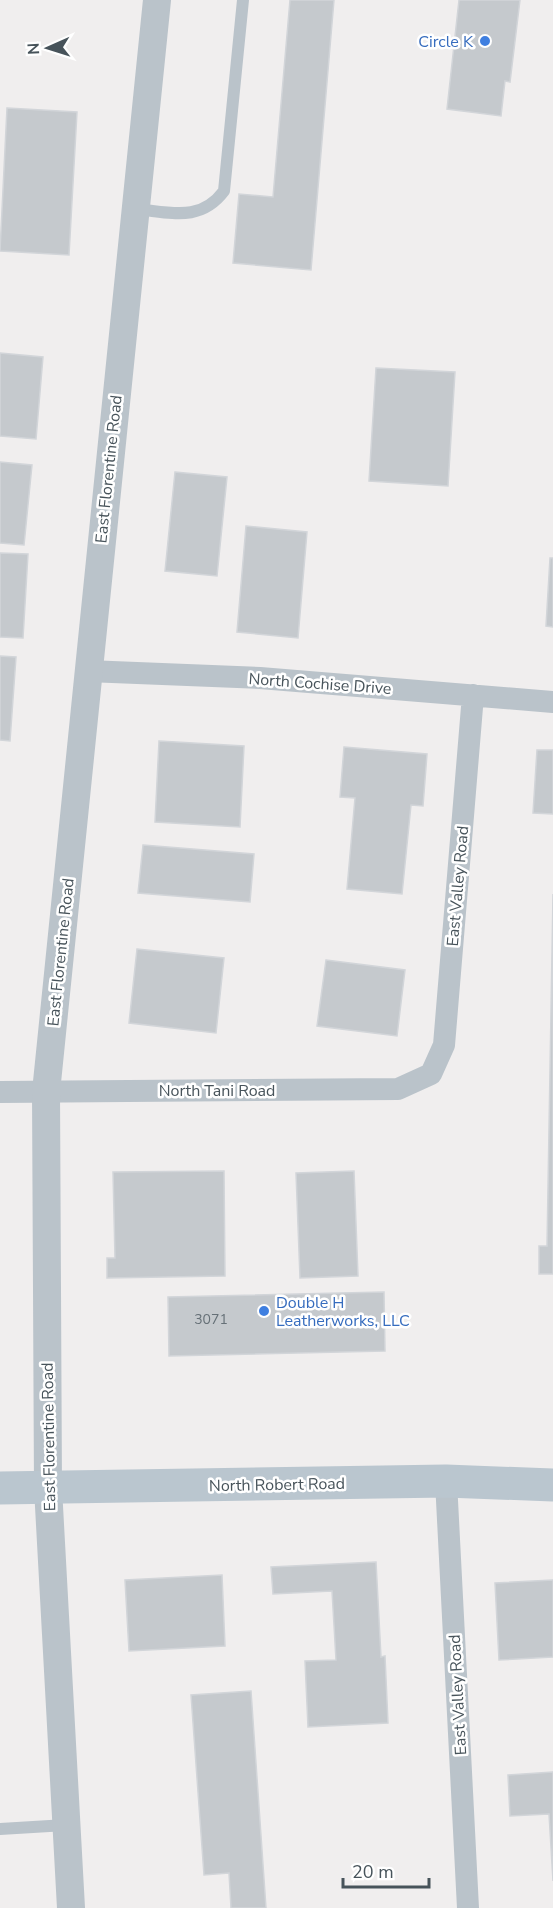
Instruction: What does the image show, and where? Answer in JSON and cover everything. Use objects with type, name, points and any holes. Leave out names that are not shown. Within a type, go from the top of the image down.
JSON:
[{"type":"main road","name":"North Robert Road","points":[[0,1488],[446,1481],[553,1485]]},
{"type":"street","name":"East Florentine Road","points":[[71,1908],[48,1488],[46,1092],[157,0]]},
{"type":"street","name":"North Cochise Drive","points":[[87,671],[260,678],[553,702]]},
{"type":"street","name":"East Valley Road","points":[[431,1074],[444,1045],[473,695]]},
{"type":"street","name":"North Tani Road","points":[[0,1092],[398,1089],[431,1074]]},
{"type":"street","name":"East Valley Road","points":[[446,1481],[468,1908]]},
{"type":"lane","points":[[135,209],[192,214],[213,205],[224,191],[243,0]]},
{"type":"lane","points":[[0,1829],[66,1825]]},
{"type":"building","points":[[290,0],[334,0],[311,270],[233,263],[239,194],[273,197]]},
{"type":"building","name":"Circle K","points":[[459,0],[520,0],[510,82],[505,81],[501,116],[447,109]]},
{"type":"building","points":[[7,108],[77,112],[69,255],[0,251]]},
{"type":"building","points":[[0,353],[43,357],[36,439],[0,436]]},
{"type":"building","points":[[376,368],[455,372],[448,486],[369,481]]},
{"type":"building","points":[[0,462],[32,465],[24,545],[0,543]]},
{"type":"building","points":[[175,472],[227,477],[217,576],[165,571]]},
{"type":"building","points":[[246,526],[307,532],[298,638],[237,632]]},
{"type":"building","points":[[0,553],[28,554],[23,638],[0,637]]},
{"type":"building","points":[[550,558],[553,558],[553,627],[546,626]]},
{"type":"building","points":[[0,656],[16,657],[10,741],[0,740]]},
{"type":"building","points":[[159,741],[244,746],[240,827],[155,822]]},
{"type":"building","points":[[344,747],[427,754],[423,806],[411,805],[402,894],[347,889],[355,798],[340,797]]},
{"type":"building","points":[[537,750],[553,750],[553,814],[533,813]]},
{"type":"building","points":[[143,845],[254,854],[250,902],[138,893]]},
{"type":"building","points":[[553,894],[553,1274],[539,1274],[539,1246],[547,1246]]},
{"type":"building","points":[[137,949],[224,958],[216,1033],[129,1023]]},
{"type":"building","points":[[326,960],[405,970],[397,1036],[317,1026]]},
{"type":"building","points":[[224,1171],[225,1276],[107,1278],[107,1258],[115,1258],[113,1172]]},
{"type":"building","points":[[354,1171],[358,1276],[300,1278],[296,1173]]},
{"type":"building","points":[[384,1292],[385,1351],[169,1356],[168,1297]]},
{"type":"building","points":[[376,1562],[381,1657],[385,1656],[388,1723],[308,1727],[305,1661],[336,1660],[332,1591],[273,1594],[271,1567]]},
{"type":"building","points":[[222,1575],[225,1646],[129,1651],[125,1580]]},
{"type":"building","points":[[553,1580],[553,1657],[499,1660],[495,1583]]},
{"type":"building","points":[[251,1691],[266,1908],[231,1908],[229,1873],[204,1875],[191,1695]]},
{"type":"building","points":[[553,1772],[553,1881],[549,1814],[510,1816],[508,1775]]},
{"type":"place","name":"Circle K","points":[[485,41]]},
{"type":"place","name":"Double H Leatherworks, LLC","points":[[264,1311]]}]
